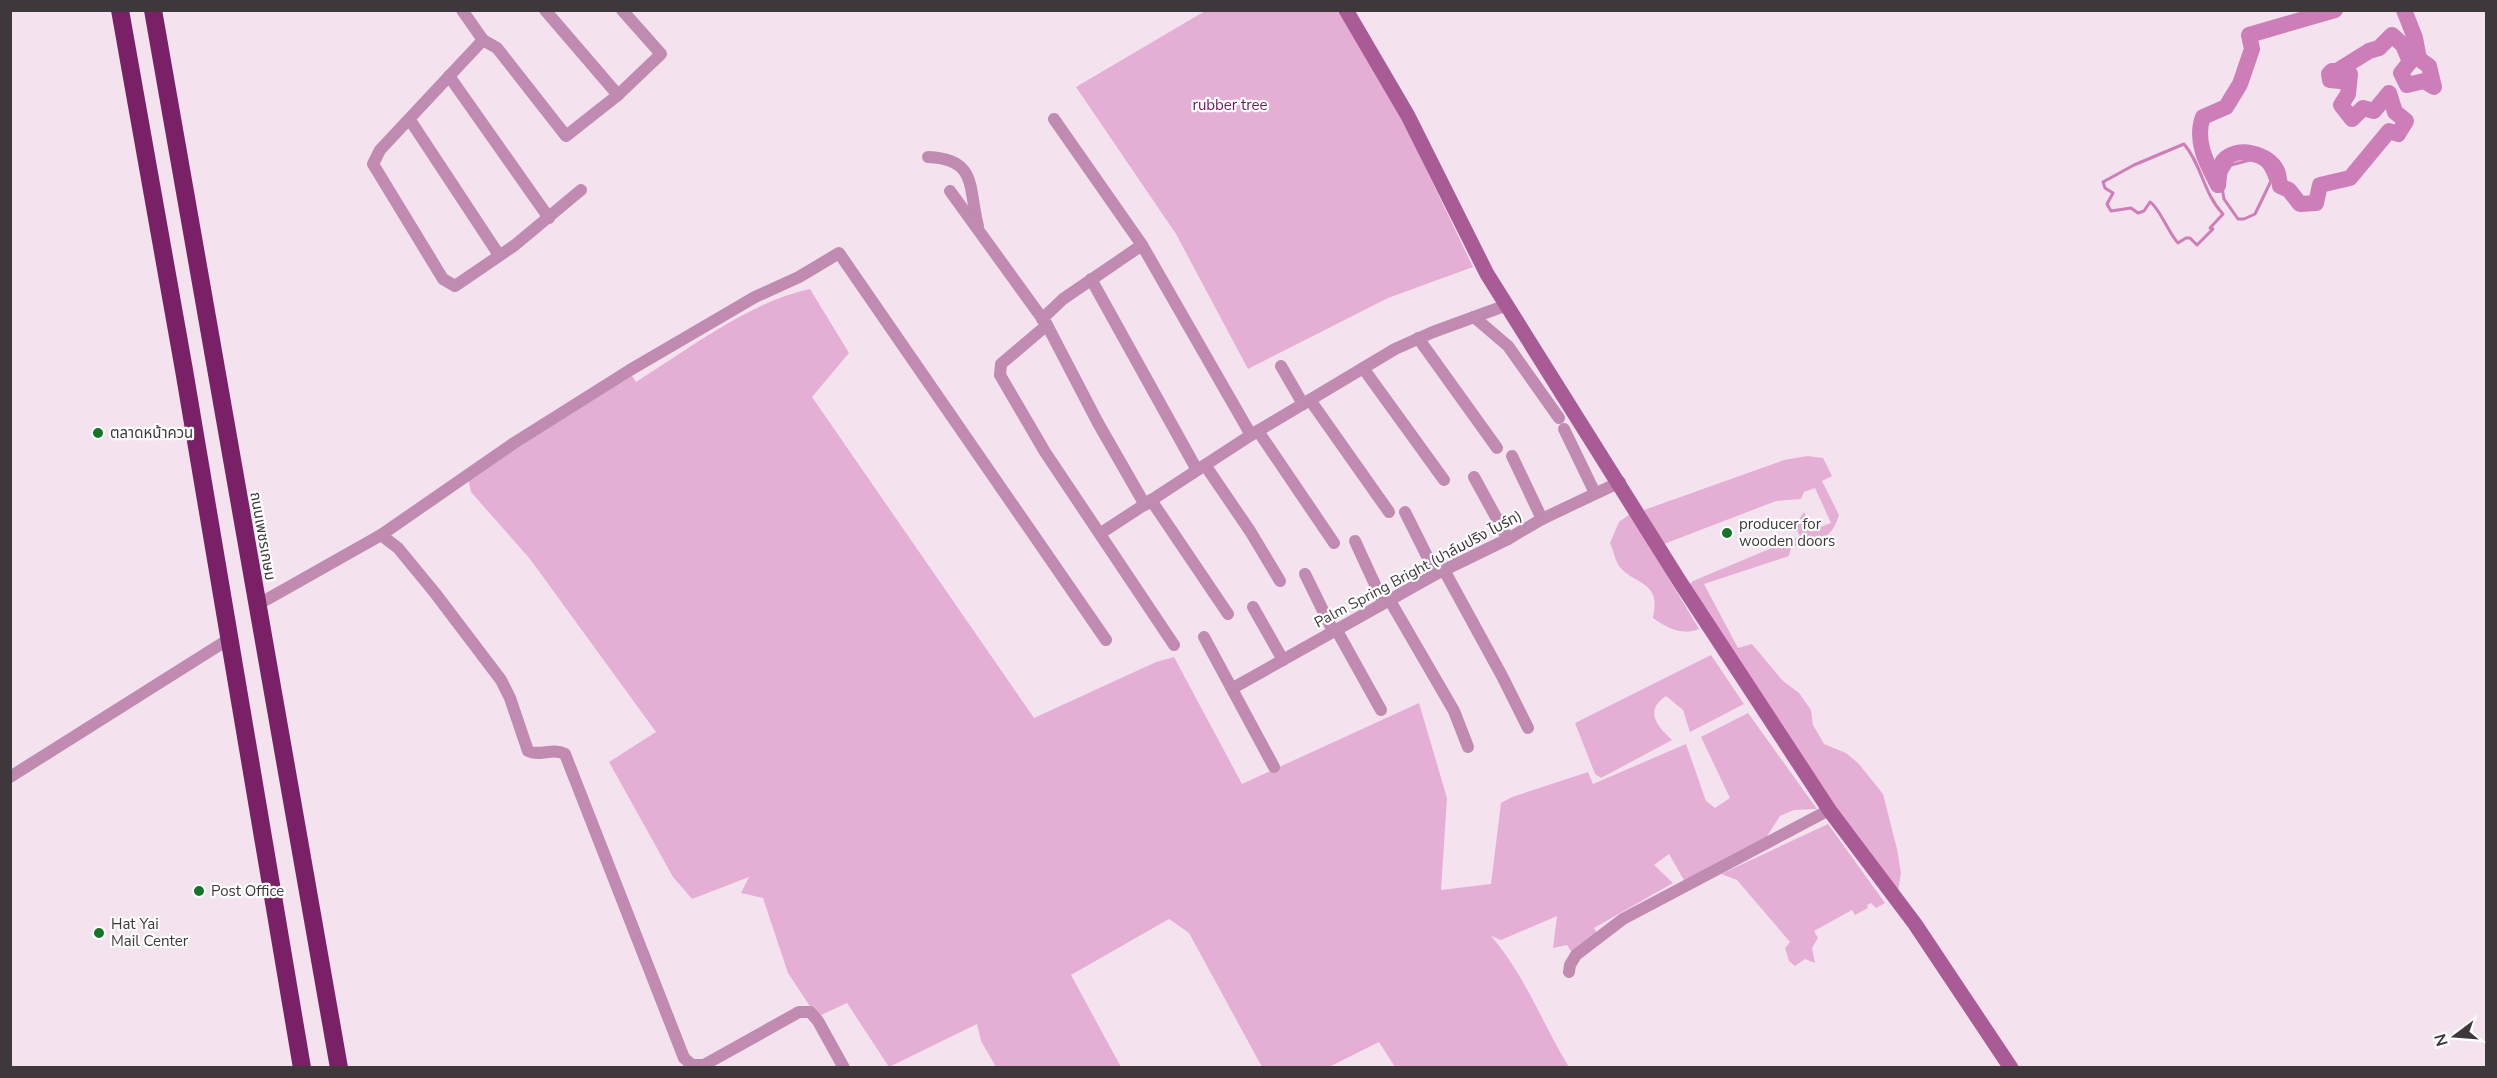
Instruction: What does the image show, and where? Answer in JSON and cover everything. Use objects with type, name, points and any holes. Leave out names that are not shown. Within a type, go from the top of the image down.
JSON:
[{"type":"highway","points":[[120,10],[183,362],[302,1068]]},
{"type":"highway","name":"ถนนเพชรเกษม","points":[[153,10],[339,1068]]},
{"type":"street","points":[[462,10],[483,40],[497,48],[566,136],[618,95],[661,54],[622,10]]},
{"type":"street","points":[[545,10],[618,95]]},
{"type":"street","points":[[1346,10],[1408,116],[1487,274],[1620,482],[1693,602],[1829,810],[1915,924],[2011,1068]]},
{"type":"street","points":[[483,40],[380,150],[374,164],[443,279],[455,286],[549,219],[581,190]]},
{"type":"street","points":[[449,76],[549,219]]},
{"type":"street","points":[[1054,119],[1142,244],[1254,433],[1334,543]]},
{"type":"street","points":[[410,120],[499,255]]},
{"type":"street","points":[[928,157],[947,158],[962,167],[970,186],[980,233]]},
{"type":"street","points":[[950,191],[1044,322],[1098,423],[1148,503],[1228,614]]},
{"type":"street","points":[[1142,244],[1063,299],[1044,322],[1001,364],[999,372],[1045,452],[1174,645]]},
{"type":"street","points":[[257,605],[381,536],[514,443],[630,370],[739,306],[800,277],[839,253],[1106,640]]},
{"type":"street","points":[[1091,279],[1201,467],[1250,531],[1280,581]]},
{"type":"street","points":[[1101,533],[1254,433],[1363,368],[1418,338],[1507,305]]},
{"type":"street","points":[[1474,317],[1508,346],[1562,423],[1595,493]]},
{"type":"street","points":[[1418,338],[1497,448]]},
{"type":"street","points":[[1281,366],[1389,512]]},
{"type":"street","points":[[1363,368],[1443,480]]},
{"type":"street","points":[[1512,456],[1542,519]]},
{"type":"street","points":[[1474,477],[1508,539]]},
{"type":"street","name":"Palm Spring Bright (ปาล์มปริง ไบร์ท)","points":[[1233,688],[1440,572],[1620,482]]},
{"type":"street","points":[[1405,512],[1502,676],[1528,728]]},
{"type":"street","points":[[381,536],[398,548],[501,680],[510,698],[528,751],[533,753],[558,751],[565,754],[684,1058],[692,1065],[704,1065],[799,1012],[810,1012],[844,1068]]},
{"type":"street","points":[[1354,542],[1386,601],[1454,711],[1468,747]]},
{"type":"street","points":[[1305,574],[1381,710]]},
{"type":"street","points":[[1253,607],[1283,660]]},
{"type":"street","points":[[1204,637],[1274,767]]},
{"type":"street","points":[[10,777],[229,639]]},
{"type":"street","points":[[1569,972],[1576,955],[1623,919],[1829,810]]},
{"type":"green space","name":"rubber tree","points":[[1205,11],[1339,11],[1405,125],[1473,267],[1388,298],[1248,369],[1176,234],[1076,87]]},
{"type":"green space","points":[[810,289],[849,353],[812,397],[1034,718],[1156,662],[1174,657],[1242,784],[1419,703],[1447,798],[1441,890],[1491,884],[1501,803],[1512,797],[1588,772],[1593,784],[1686,744],[1706,801],[1715,808],[1730,798],[1701,737],[1748,713],[1817,809],[1794,810],[1780,816],[1762,844],[1685,882],[1669,854],[1654,865],[1673,883],[1594,928],[1602,941],[1576,959],[1567,945],[1553,948],[1557,916],[1501,940],[1491,936],[1524,983],[1569,1067],[1395,1067],[1379,1042],[1329,1067],[1262,1067],[1189,933],[1169,919],[1071,975],[1121,1067],[996,1067],[981,1041],[977,1024],[889,1067],[847,1003],[817,1017],[788,973],[763,898],[741,893],[749,877],[692,899],[673,877],[609,762],[656,732],[530,559],[471,492],[467,473],[631,374],[636,382],[742,315],[787,295]]},
{"type":"green space","points":[[1807,456],[1823,458],[1832,476],[1822,481],[1839,515],[1831,532],[1820,539],[1791,548],[1789,556],[1704,584],[1738,648],[1752,644],[1783,681],[1799,693],[1811,710],[1813,725],[1824,744],[1846,753],[1859,764],[1883,794],[1901,873],[1898,891],[1829,800],[1689,585],[1693,581],[1800,536],[1794,526],[1804,512],[1813,530],[1831,523],[1815,488],[1804,492],[1801,499],[1776,501],[1664,544],[1644,510],[1784,460]]},
{"type":"green space","points":[[1630,514],[1699,629],[1687,632],[1675,630],[1653,618],[1655,606],[1650,590],[1625,572],[1616,561],[1610,543],[1619,522]]},
{"type":"green space","points":[[1711,655],[1744,704],[1690,732],[1683,710],[1666,696],[1659,702],[1654,713],[1658,724],[1672,740],[1601,778],[1595,774],[1575,723]]},
{"type":"green space","points":[[1828,824],[1885,903],[1876,908],[1871,903],[1867,905],[1868,908],[1855,915],[1852,910],[1814,931],[1818,938],[1812,948],[1815,963],[1805,959],[1795,966],[1789,961],[1785,948],[1790,942],[1737,880],[1721,874]]},
{"type":"waterway","points":[[2218,185],[2203,152],[2201,126],[2203,117],[2226,107],[2240,84],[2252,49],[2249,35],[2335,10]]},
{"type":"waterway","points":[[2218,185],[2223,161],[2236,153],[2252,153],[2273,165],[2278,173],[2280,186],[2289,190],[2300,204],[2316,203],[2320,185],[2350,178],[2389,131],[2398,134],[2406,121],[2395,112],[2389,93],[2374,111],[2363,108],[2352,119],[2341,105],[2348,94],[2350,74],[2340,81],[2330,80],[2329,74],[2369,51],[2379,48],[2392,35],[2403,45],[2410,62],[2401,73],[2407,85],[2424,81],[2434,87],[2429,66],[2419,59],[2415,38],[2404,10]]},
{"type":"waterway","points":[[2184,144],[2195,161],[2216,206],[2223,214],[2210,228],[2213,229],[2197,245],[2190,238],[2178,243],[2157,209],[2150,202],[2144,211],[2138,213],[2131,208],[2111,211],[2107,204],[2113,193],[2105,188],[2103,182],[2134,165],[2184,144]]},
{"type":"waterway","points":[[2250,160],[2264,166],[2271,181],[2255,214],[2238,219],[2224,199],[2221,181],[2231,165],[2250,160]]},
{"type":"place","name":"ตลาดหน้าควน","points":[[98,433]]},
{"type":"place","name":"producer for wooden doors","points":[[1727,533]]},
{"type":"place","name":"Post Office","points":[[199,891]]},
{"type":"place","name":"Hat Yai Mail Center","points":[[99,933]]}]
